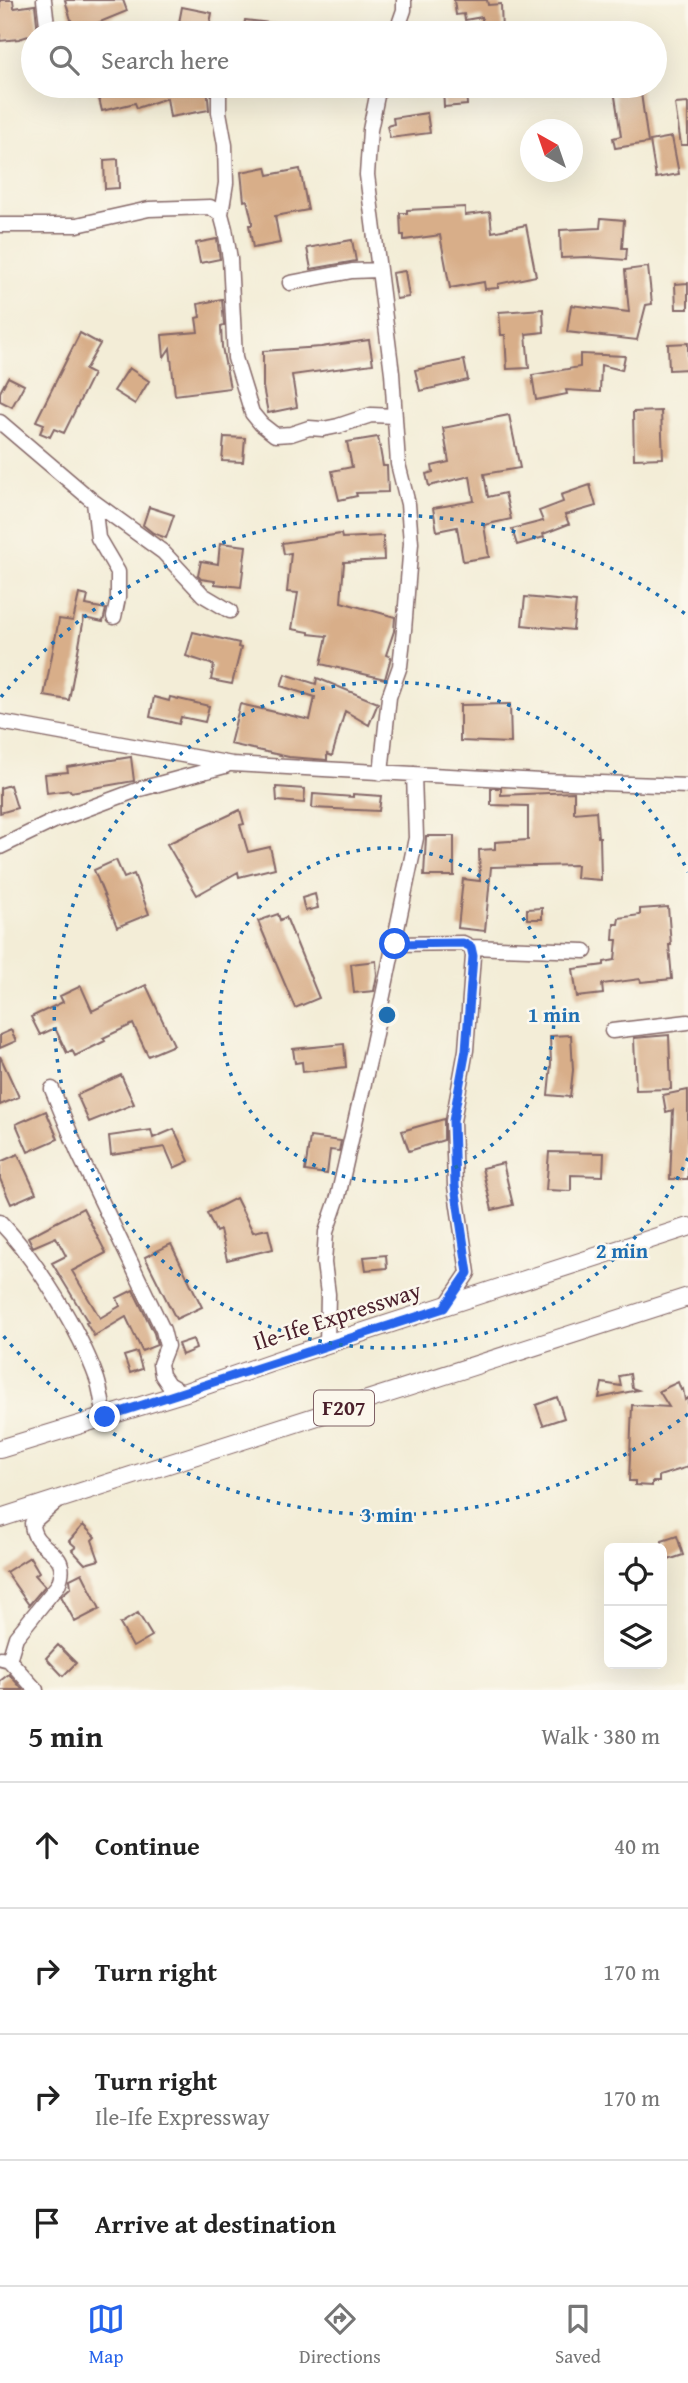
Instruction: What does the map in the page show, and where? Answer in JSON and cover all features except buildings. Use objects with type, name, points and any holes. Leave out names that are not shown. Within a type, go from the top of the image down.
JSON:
[{"type":"main road","name":"Ile-Ife Expressway","points":[[0,1449],[183,1393],[688,1227]]},
{"type":"main road","name":"F207","points":[[0,1518],[688,1297]]},
{"type":"street","points":[[44,0],[47,21]]},
{"type":"street","points":[[400,21],[404,0]]},
{"type":"street","points":[[219,98],[225,145],[226,183],[221,214],[230,259],[235,358],[252,414],[275,435],[291,434],[309,428],[338,426],[371,415],[395,416]]},
{"type":"street","points":[[377,98],[370,130],[367,175],[392,373],[398,464],[408,504],[411,542],[401,654],[389,697],[381,773]]},
{"type":"street","points":[[0,225],[77,225],[149,209],[168,210],[193,206],[210,206],[221,214]]},
{"type":"street","points":[[290,283],[352,271],[379,270]]},
{"type":"street","points":[[0,422],[94,502],[163,552],[203,595],[230,611]]},
{"type":"street","points":[[94,502],[98,538],[118,572],[119,586],[114,617]]},
{"type":"street","points":[[0,722],[232,764],[688,786]]},
{"type":"street","points":[[0,847],[54,821],[140,789],[232,764]]},
{"type":"street","points":[[327,1344],[328,1294],[324,1263],[326,1232],[338,1197],[416,838],[414,774]]},
{"type":"street","points":[[395,944],[463,943],[471,947],[585,951]]},
{"type":"street","points":[[444,1308],[468,1273],[455,1186],[453,1121],[466,1050],[473,956],[471,947]]},
{"type":"street","points":[[612,1031],[688,1022]]},
{"type":"street","points":[[52,1089],[78,1152],[163,1330],[167,1346],[160,1364],[162,1375],[168,1384],[183,1393]]},
{"type":"street","points":[[0,1222],[36,1265],[77,1335],[97,1379],[105,1417]]},
{"type":"street","points":[[36,1690],[4,1659],[16,1637],[58,1585],[62,1576],[61,1562],[43,1546],[32,1529],[32,1523],[58,1500]]},
{"type":"route","points":[[105,1417],[444,1308],[464,1282],[468,1273],[455,1186],[453,1121],[466,1050],[473,956],[471,947],[463,943],[395,944]]}]
